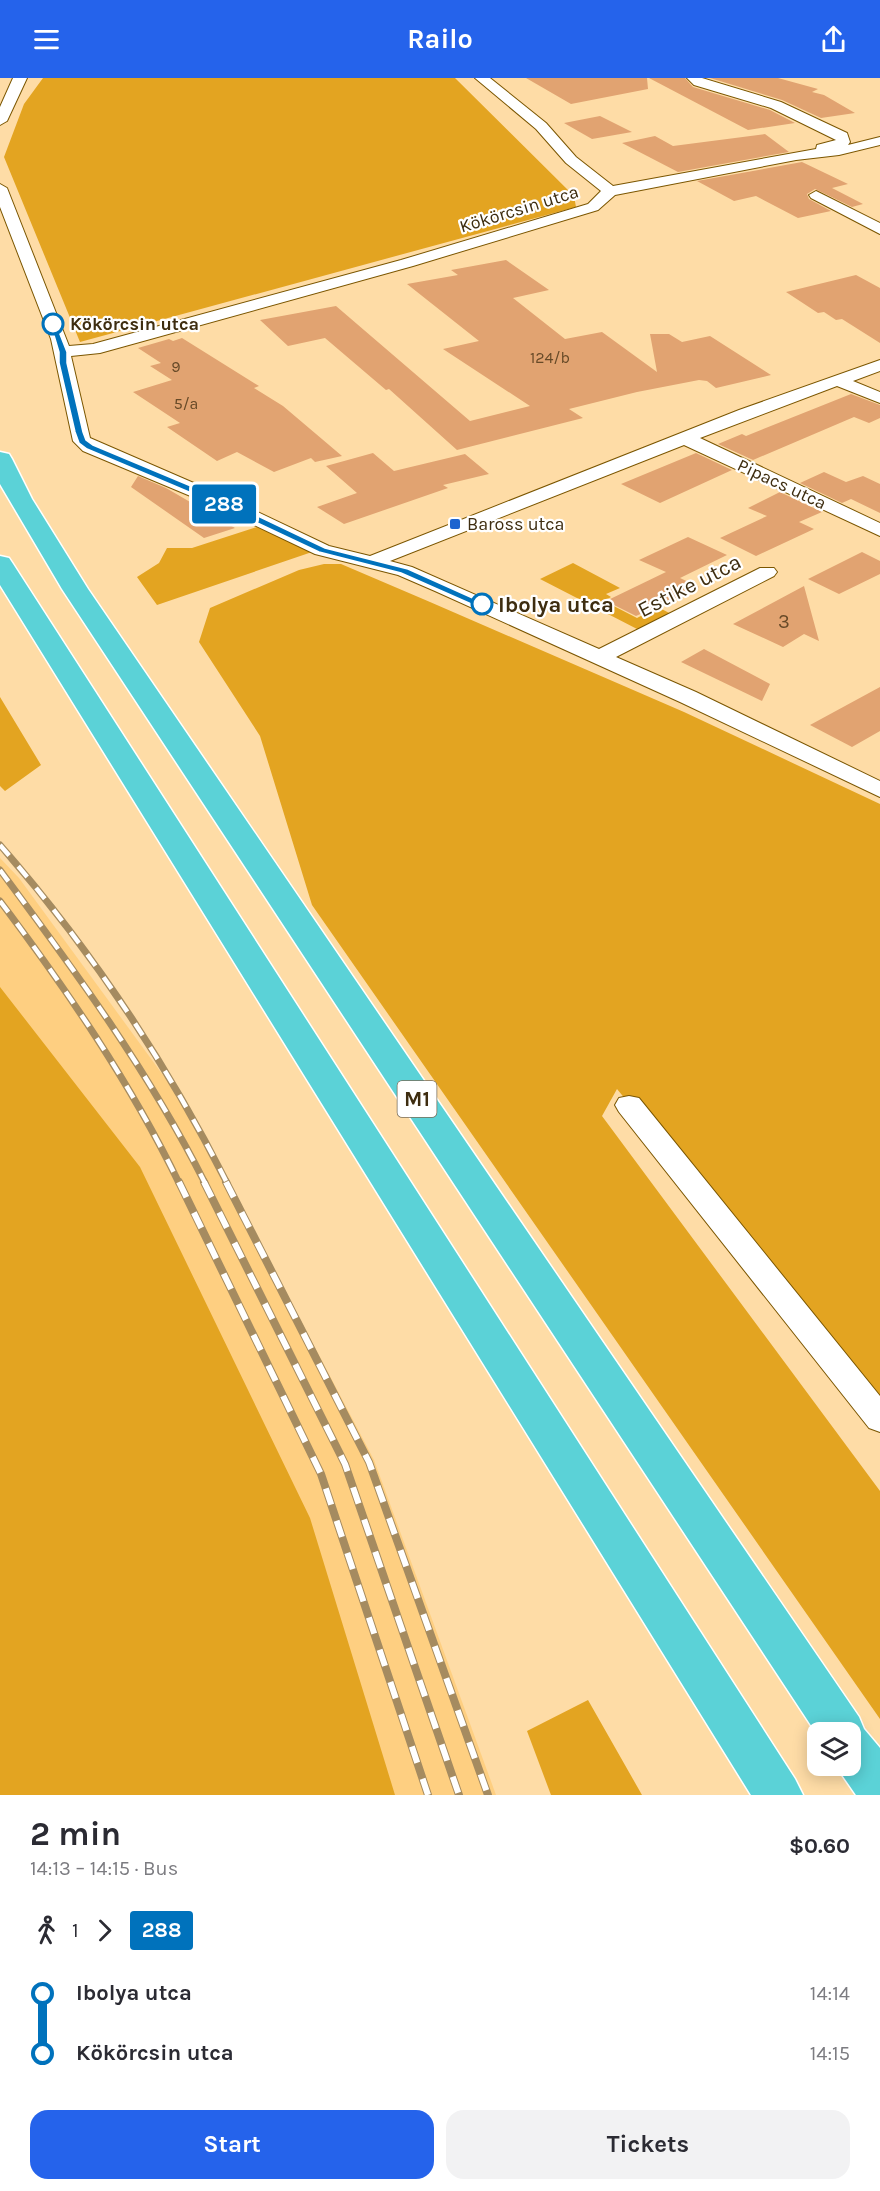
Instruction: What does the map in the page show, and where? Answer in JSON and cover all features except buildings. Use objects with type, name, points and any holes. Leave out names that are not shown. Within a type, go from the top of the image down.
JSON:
[{"type":"highway","name":"M1","points":[[0,459],[20,499],[75,589],[835,1722]]},
{"type":"highway","points":[[0,564],[778,1795]]},
{"type":"highway","points":[[861,1761],[880,1789]]},
{"type":"street","points":[[0,121],[20,78]]},
{"type":"street","points":[[482,78],[541,126],[572,160],[610,191]]},
{"type":"street","points":[[694,78],[699,82],[776,105],[842,136],[843,141],[796,156]]},
{"type":"street","name":"Kökörcsin utca","points":[[63,352],[94,349],[407,263],[593,207],[610,191],[796,156],[839,151],[880,141]]},
{"type":"street","points":[[0,188],[63,352],[63,363],[79,432],[82,441],[90,447],[219,501],[322,550],[405,571],[600,657],[880,790]]},
{"type":"street","points":[[816,195],[880,229]]},
{"type":"street","points":[[376,562],[380,558],[684,438],[880,365]]},
{"type":"street","points":[[837,380],[880,398]]},
{"type":"street","name":"Pipacs utca","points":[[684,438],[880,530]]},
{"type":"street","name":"Estike utca","points":[[600,657],[767,572]]},
{"type":"street","points":[[629,1105],[880,1419]]},
{"type":"shaded area","points":[[43,78],[455,78],[574,196],[576,207],[80,342],[4,157],[24,104]]},
{"type":"shaded area","points":[[257,527],[312,552],[157,605],[137,577],[159,563],[167,548],[192,548]]},
{"type":"shaded area","points":[[573,563],[620,588],[606,594],[611,597],[604,601],[637,618],[658,607],[671,614],[639,630],[540,579]]},
{"type":"shaded area","points":[[324,564],[341,564],[430,602],[684,712],[880,804],[880,1409],[617,1089],[602,1116],[880,1491],[880,1719],[312,905],[260,736],[199,642],[210,608],[299,570]]},
{"type":"shaded area","points":[[0,697],[41,765],[5,791],[0,786]]},
{"type":"shaded area","points":[[0,858],[19,878],[195,1119],[374,1460],[496,1795],[368,1795],[0,996]]},
{"type":"shaded area","points":[[0,987],[140,1167],[310,1518],[395,1795],[0,1795]]},
{"type":"shaded area","points":[[588,1700],[642,1795],[551,1795],[527,1731]]},
{"type":"railway","points":[[0,845],[64,924],[124,1007],[178,1093],[227,1183]]},
{"type":"railway","points":[[0,870],[83,984],[135,1061],[183,1141],[205,1183]]},
{"type":"railway","points":[[0,901],[96,1038],[140,1109],[179,1183]]},
{"type":"railway","points":[[179,1182],[321,1474],[428,1795]]},
{"type":"railway","points":[[204,1182],[345,1464],[459,1795]]},
{"type":"railway","points":[[226,1182],[369,1462],[488,1795]]},
{"type":"bus line","name":"288","points":[[53,324],[63,352],[63,363],[79,432],[82,441],[90,447],[219,501],[322,550],[405,571],[482,604]]},
{"type":"place","name":"Kökörcsin utca","points":[[53,324]]},
{"type":"place","name":"Baross utca","points":[[455,524]]},
{"type":"place","name":"Ibolya utca","points":[[482,604]]}]
